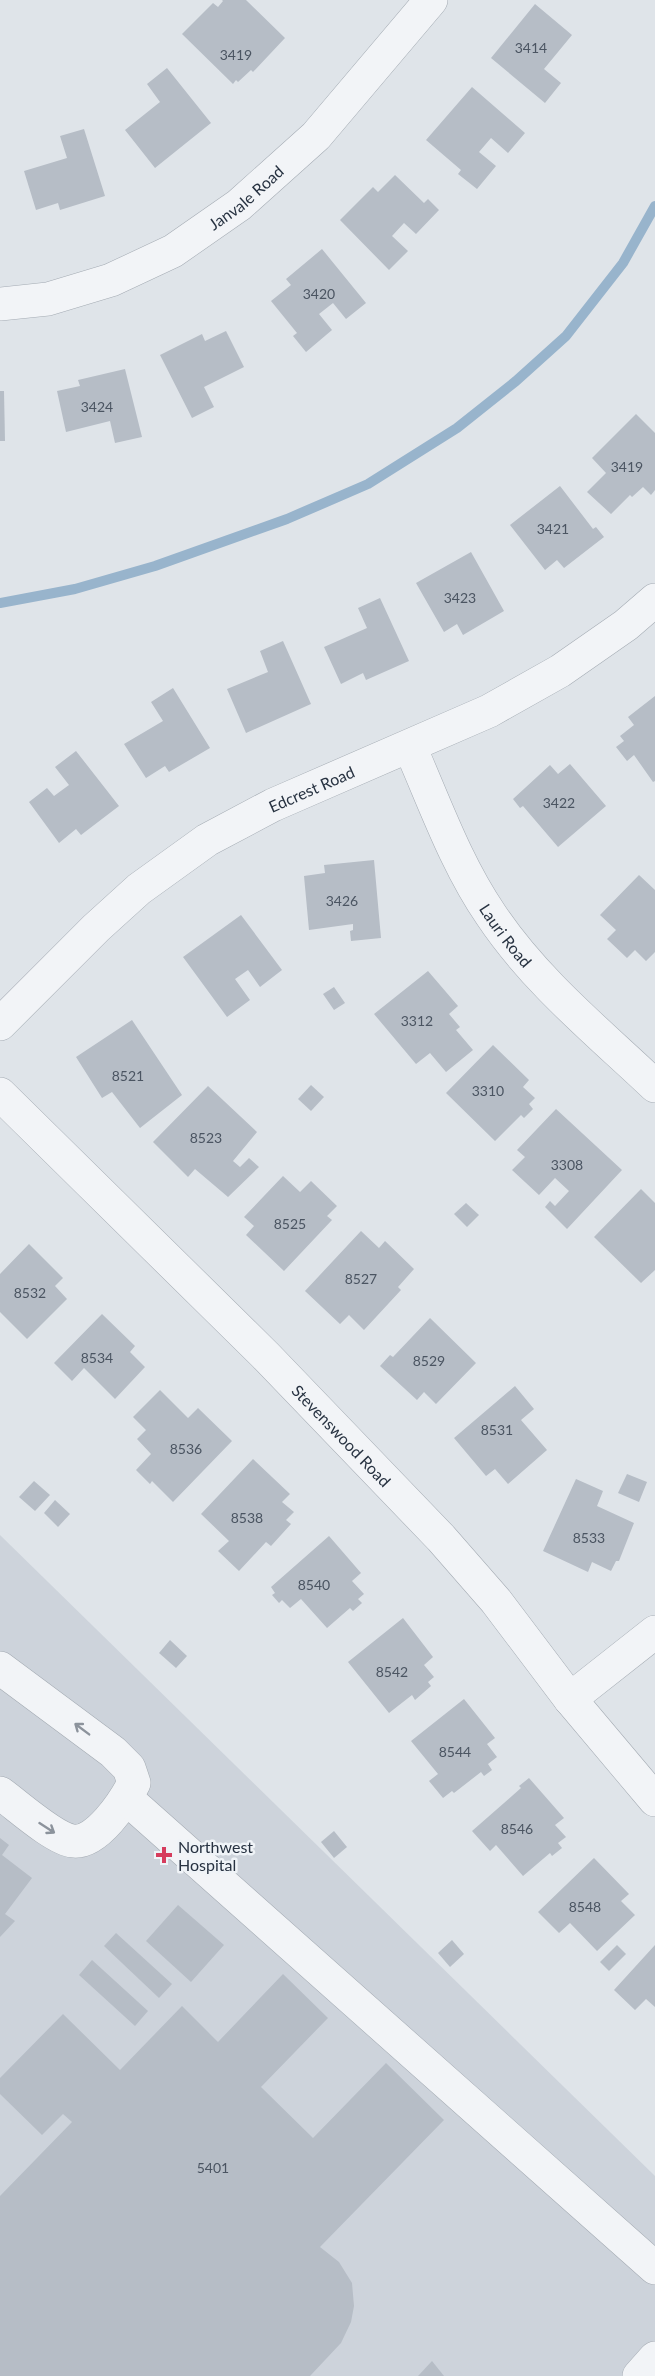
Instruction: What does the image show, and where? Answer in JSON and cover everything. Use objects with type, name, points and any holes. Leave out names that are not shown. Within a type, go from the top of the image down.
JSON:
[{"type":"street","name":"Janvale Road","points":[[0,304],[48,299],[111,280],[173,251],[230,212],[316,136],[431,0]]},
{"type":"street","name":"Edcrest Road","points":[[0,1024],[96,928],[139,889],[207,840],[273,806],[489,711],[560,671],[626,625],[655,600]]},
{"type":"street","name":"Lauri Road","points":[[410,747],[463,869],[490,915],[528,965],[655,1086]]},
{"type":"street","name":"Stevenswood Road","points":[[0,1094],[282,1372],[410,1505],[496,1601],[570,1699],[655,1800]]},
{"type":"street","points":[[570,1699],[655,1632]]},
{"type":"street","points":[[0,1668],[113,1752],[129,1768],[134,1784],[126,1798],[99,1831],[90,1839],[73,1841],[50,1831],[0,1793]]},
{"type":"street","points":[[126,1798],[655,2268]]},
{"type":"street","points":[[639,2376],[655,2358]]},
{"type":"shaded area","name":"Northwest Hospital","points":[[0,1535],[655,2176],[655,2376],[0,2376]]},
{"type":"building","points":[[222,0],[246,0],[285,38],[253,72],[251,70],[233,84],[182,34],[213,3],[218,7]]},
{"type":"building","points":[[535,4],[572,35],[544,69],[561,83],[545,103],[491,58]]},
{"type":"building","points":[[167,68],[211,123],[155,168],[125,130],[160,102],[147,84]]},
{"type":"building","points":[[472,87],[525,133],[508,153],[491,138],[479,152],[496,166],[477,189],[458,174],[461,170],[426,140]]},
{"type":"building","points":[[84,129],[105,196],[60,210],[58,203],[36,210],[24,171],[67,158],[60,136]]},
{"type":"building","points":[[395,175],[424,203],[428,199],[439,210],[416,234],[404,223],[392,236],[408,251],[389,270],[340,220],[373,187],[378,192]]},
{"type":"building","points":[[322,249],[366,303],[346,319],[333,303],[319,314],[332,330],[306,352],[293,336],[297,333],[271,301],[291,285],[286,279]]},
{"type":"building","points":[[226,331],[244,367],[204,387],[214,407],[192,418],[160,355],[202,334],[205,341]]},
{"type":"building","points":[[125,369],[142,437],[115,443],[110,421],[66,432],[57,391],[80,386],[78,380]]},
{"type":"building","points":[[0,391],[4,391],[5,441],[0,441]]},
{"type":"building","points":[[636,414],[655,433],[655,490],[651,495],[643,487],[632,497],[630,495],[611,514],[587,492],[606,473],[592,458]]},
{"type":"building","points":[[560,486],[593,529],[596,527],[604,537],[564,568],[557,560],[545,570],[510,525]]},
{"type":"building","points":[[471,552],[504,611],[463,635],[457,624],[444,632],[416,583]]},
{"type":"building","points":[[380,598],[409,661],[366,680],[363,673],[341,684],[324,647],[367,628],[358,608]]},
{"type":"building","points":[[283,641],[311,704],[246,733],[227,689],[268,672],[260,651]]},
{"type":"building","points":[[173,688],[210,748],[169,772],[165,766],[146,778],[124,744],[163,721],[151,702]]},
{"type":"building","points":[[655,696],[655,781],[653,782],[634,755],[627,761],[616,747],[624,741],[620,736],[634,725],[628,717]]},
{"type":"building","points":[[76,751],[119,806],[81,835],[76,829],[59,843],[29,802],[47,788],[54,796],[69,785],[55,767]]},
{"type":"building","points":[[570,764],[606,806],[558,847],[523,806],[520,808],[513,799],[550,765],[558,774]]},
{"type":"building","points":[[374,860],[381,938],[351,941],[350,931],[353,930],[353,924],[309,930],[304,876],[325,873],[324,865]]},
{"type":"building","points":[[639,875],[655,890],[655,952],[646,961],[635,950],[627,958],[607,939],[616,930],[600,915]]},
{"type":"building","points":[[241,915],[282,970],[260,987],[248,970],[235,979],[250,1000],[227,1017],[183,957]]},
{"type":"building","points":[[428,971],[458,1006],[449,1014],[460,1027],[456,1030],[473,1050],[446,1072],[430,1053],[416,1064],[374,1014]]},
{"type":"building","points":[[334,987],[345,1003],[334,1010],[323,994]]},
{"type":"building","points":[[132,1020],[182,1095],[140,1128],[112,1092],[102,1098],[76,1057]]},
{"type":"building","points":[[493,1045],[529,1080],[523,1087],[535,1098],[529,1104],[533,1109],[524,1118],[521,1115],[495,1141],[446,1093]]},
{"type":"building","points":[[311,1085],[324,1097],[311,1111],[298,1099]]},
{"type":"building","points":[[208,1086],[257,1132],[233,1161],[240,1167],[249,1158],[259,1167],[228,1197],[195,1169],[188,1177],[153,1142]]},
{"type":"building","points":[[556,1109],[622,1170],[567,1229],[545,1207],[550,1201],[555,1206],[569,1191],[555,1178],[539,1195],[512,1170],[525,1157],[517,1150]]},
{"type":"building","points":[[283,1176],[300,1192],[311,1181],[337,1206],[327,1216],[332,1220],[284,1271],[246,1235],[254,1226],[244,1217]]},
{"type":"building","points":[[641,1189],[655,1203],[655,1270],[641,1283],[594,1237]]},
{"type":"building","points":[[466,1203],[479,1215],[467,1227],[454,1214]]},
{"type":"building","points":[[361,1231],[379,1248],[385,1241],[414,1269],[398,1287],[401,1290],[364,1330],[349,1315],[340,1324],[305,1291]]},
{"type":"building","points":[[29,1244],[63,1278],[55,1286],[67,1299],[27,1339],[0,1312],[0,1274]]},
{"type":"building","points":[[102,1314],[135,1346],[130,1352],[145,1367],[115,1399],[84,1368],[72,1381],[54,1363]]},
{"type":"building","points":[[430,1318],[476,1363],[436,1404],[424,1392],[417,1400],[380,1366],[390,1355],[393,1357]]},
{"type":"building","points":[[515,1386],[534,1409],[521,1420],[547,1450],[508,1484],[495,1469],[486,1476],[454,1438]]},
{"type":"building","points":[[160,1390],[188,1418],[198,1408],[232,1441],[173,1502],[152,1481],[150,1484],[136,1470],[151,1454],[137,1439],[146,1430],[133,1417]]},
{"type":"building","points":[[253,1459],[290,1494],[282,1502],[294,1512],[286,1520],[291,1524],[271,1546],[266,1542],[239,1571],[218,1551],[229,1541],[201,1514]]},
{"type":"building","points":[[627,1474],[647,1482],[639,1502],[618,1493]]},
{"type":"building","points":[[576,1479],[603,1491],[597,1506],[634,1523],[619,1561],[616,1561],[611,1571],[592,1562],[588,1572],[543,1551]]},
{"type":"building","points":[[34,1481],[50,1495],[35,1511],[19,1497]]},
{"type":"building","points":[[55,1500],[70,1514],[58,1527],[44,1513]]},
{"type":"building","points":[[329,1536],[361,1573],[352,1581],[364,1594],[358,1599],[362,1603],[353,1611],[350,1608],[327,1628],[301,1599],[290,1608],[282,1600],[279,1603],[272,1595],[275,1593],[271,1587]]},
{"type":"building","points":[[403,1618],[433,1657],[424,1665],[434,1677],[428,1682],[431,1686],[415,1700],[412,1695],[389,1713],[348,1662]]},
{"type":"building","points":[[170,1640],[187,1656],[176,1668],[159,1653]]},
{"type":"building","points":[[464,1699],[495,1738],[487,1744],[497,1757],[488,1764],[492,1770],[484,1776],[481,1772],[454,1793],[452,1791],[443,1798],[429,1781],[438,1774],[411,1741]]},
{"type":"building","points":[[529,1778],[564,1818],[555,1825],[566,1837],[558,1843],[562,1848],[552,1856],[550,1853],[523,1876],[496,1845],[490,1851],[472,1831],[521,1788],[519,1786]]},
{"type":"building","points":[[334,1831],[347,1847],[334,1858],[321,1842]]},
{"type":"building","points":[[0,1838],[9,1845],[2,1855],[32,1878],[5,1914],[15,1921],[0,1937]]},
{"type":"building","points":[[594,1858],[629,1894],[621,1901],[635,1915],[597,1951],[570,1923],[559,1933],[538,1912]]},
{"type":"building","points":[[178,1905],[224,1945],[191,1982],[146,1941]]},
{"type":"building","points":[[116,1933],[172,1984],[159,1998],[104,1946]]},
{"type":"building","points":[[452,1940],[464,1954],[450,1967],[438,1953]]},
{"type":"building","points":[[617,1945],[626,1954],[609,1971],[600,1962]]},
{"type":"building","points":[[655,1945],[655,2007],[646,1999],[635,2010],[614,1990]]},
{"type":"building","points":[[92,1960],[148,2011],[135,2026],[79,1975]]},
{"type":"building","points":[[283,1974],[328,2018],[261,2087],[313,2138],[386,2063],[444,2120],[320,2247],[339,2262],[352,2283],[354,2306],[351,2322],[341,2343],[310,2376],[0,2376],[0,2196],[72,2122],[63,2114],[42,2135],[0,2094],[0,2078],[63,2014],[120,2070],[182,2006],[218,2042]]},
{"type":"building","points":[[432,2361],[444,2376],[418,2376]]},
{"type":"waterway","points":[[0,603],[75,589],[155,566],[287,519],[368,484],[457,428],[516,381],[566,336],[623,263],[655,206]]},
{"type":"place","name":"Northwest Hospital","points":[[164,1855]]}]
